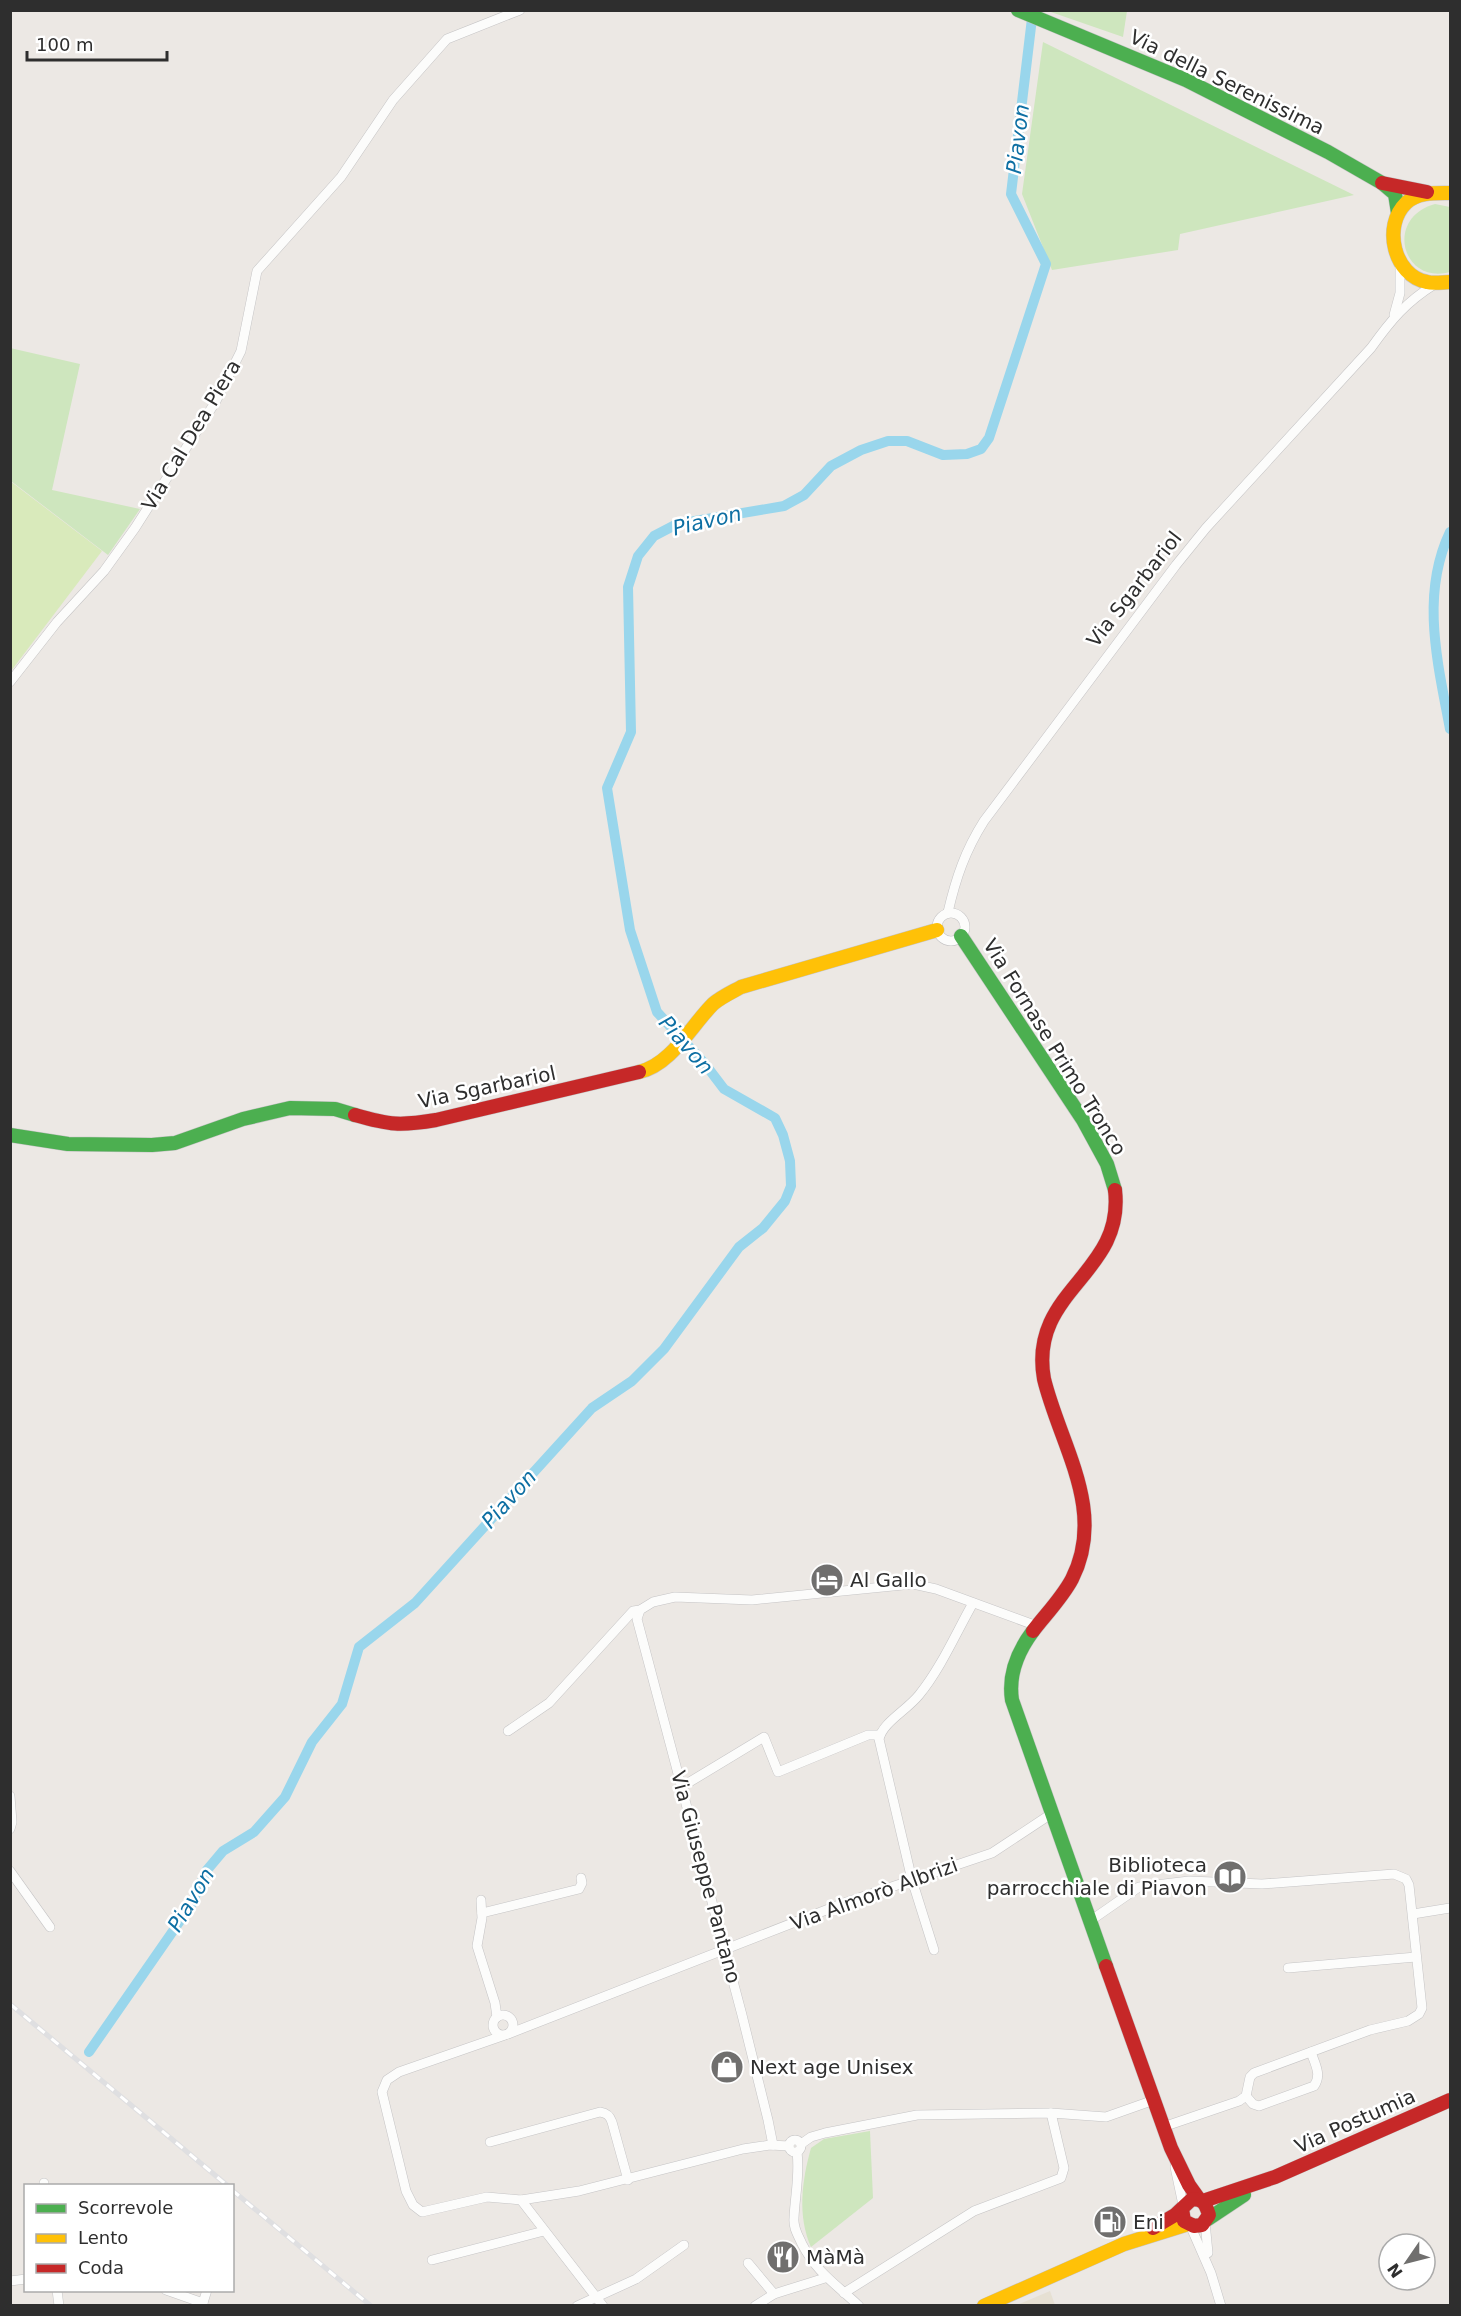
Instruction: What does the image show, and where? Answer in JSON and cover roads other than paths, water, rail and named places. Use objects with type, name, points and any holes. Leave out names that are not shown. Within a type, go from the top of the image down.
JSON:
[{"type":"street","name":"Via Cal Dea Piera","points":[[10,682],[57,622],[104,570],[135,528],[216,401],[241,351],[257,271],[340,177],[393,100],[447,39],[520,10]]},
{"type":"street","name":"Via della Serenissima","points":[[1022,12],[1186,80],[1328,152],[1382,183],[1395,194],[1398,213]]},
{"type":"street","name":"Via della Serenissima","points":[[1382,183],[1427,192],[1450,193]]},
{"type":"street","points":[[1427,192],[1416,196],[1398,213],[1393,225],[1394,252],[1400,264],[1422,281],[1435,284],[1450,282]]},
{"type":"street","name":"Via Sgarbariol","points":[[1393,318],[1400,293],[1400,264]]},
{"type":"street","name":"Via Sgarbariol","points":[[10,1135],[68,1144],[176,1143],[243,1119],[291,1108],[335,1109],[386,1124],[403,1125],[636,1074],[648,1070],[661,1061],[715,1002],[741,987],[937,930],[938,920],[948,912],[957,874],[972,839],[1183,556],[1371,348],[1393,318],[1414,297],[1435,284]]},
{"type":"street","points":[[937,930],[947,941],[956,940],[962,936],[965,928],[962,918],[948,912]]},
{"type":"street","name":"Via Fornase Primo Tronco","points":[[962,936],[987,970],[1084,1124],[1105,1159],[1114,1183],[1117,1206],[1106,1247],[1098,1261],[1059,1303],[1044,1344],[1042,1367],[1046,1387],[1084,1501],[1087,1520],[1082,1548],[1070,1580],[1036,1626],[1015,1662],[1011,1688],[1013,1705],[1163,2127],[1189,2186],[1201,2200]]},
{"type":"street","points":[[508,1731],[549,1702],[630,1614],[640,1611],[653,1602],[675,1597],[752,1600],[913,1584],[936,1589],[1036,1626]]},
{"type":"street","points":[[934,1950],[912,1880],[879,1744],[886,1724],[908,1708],[927,1685],[973,1603]]},
{"type":"street","name":"Via Giuseppe Pantano","points":[[640,1611],[637,1619],[683,1786],[773,2145]]},
{"type":"street","points":[[683,1786],[764,1737],[778,1772],[868,1735],[880,1736]]},
{"type":"street","points":[[10,1796],[12,1822],[10,1829]]},
{"type":"street","name":"Via Almorò Albrizi","points":[[521,2200],[487,2197],[427,2212],[417,2209],[406,2191],[382,2092],[387,2080],[399,2072],[506,2034],[844,1903],[992,1853],[1051,1814]]},
{"type":"street","points":[[10,1871],[50,1927]]},
{"type":"street","points":[[1090,1921],[1138,1887],[1189,1881],[1262,1884],[1394,1874],[1406,1879],[1409,1885],[1422,2008],[1419,2014],[1408,2021],[1370,2030],[1254,2073],[1250,2077],[1246,2096],[1239,2101],[1163,2127]]},
{"type":"street","points":[[482,1913],[579,1889],[582,1883],[581,1878]]},
{"type":"street","points":[[481,1900],[482,1913],[477,1946],[495,2003],[505,2018],[513,2026],[506,2034],[498,2034],[494,2029],[493,2023],[505,2018],[524,2024],[532,2023]]},
{"type":"street","points":[[1413,1914],[1450,1908]]},
{"type":"street","points":[[1288,1968],[1416,1957]]},
{"type":"street","points":[[484,2042],[494,2029]]},
{"type":"street","points":[[1246,2096],[1258,2106],[1314,2086],[1318,2080],[1318,2074],[1311,2052]]},
{"type":"street","points":[[799,2148],[811,2137],[825,2133],[917,2115],[1051,2113],[1106,2117],[1154,2100]]},
{"type":"street","name":"Via Postumia","points":[[1201,2200],[1275,2177],[1450,2100]]},
{"type":"street","points":[[490,2142],[600,2112],[604,2113],[610,2116],[628,2180]]},
{"type":"street","points":[[844,2293],[974,2211],[1061,2178],[1064,2168],[1051,2113]]},
{"type":"street","points":[[603,2306],[521,2200],[579,2192],[743,2149],[773,2145],[789,2146],[794,2140],[799,2148],[799,2167],[794,2227],[813,2263],[825,2278],[859,2306]]},
{"type":"street","name":"Via Fornase Primo Tronco","points":[[1171,2148],[1183,2207]]},
{"type":"street","name":"Via Postumia","points":[[1206,2221],[1227,2205],[1275,2177]]},
{"type":"street","points":[[1124,2244],[1183,2207],[1188,2200],[1201,2200],[1209,2211],[1206,2221],[1206,2242],[1211,2273],[1221,2306]]},
{"type":"street","points":[[1183,2207],[1182,2217],[1189,2225],[1211,2273]]},
{"type":"street","points":[[984,2306],[1124,2244],[1189,2225],[1198,2226],[1206,2221]]},
{"type":"street","points":[[432,2260],[544,2231]]},
{"type":"street","points":[[577,2306],[636,2279],[684,2245]]},
{"type":"street","points":[[748,2263],[774,2294]]},
{"type":"street","points":[[755,2306],[774,2294],[825,2278]]},
{"type":"street","points":[[171,2292],[202,2304]]},
{"type":"waterway","name":"Piavon","points":[[89,2052],[191,1905],[207,1870],[223,1851],[254,1832],[285,1797],[312,1742],[342,1704],[359,1647],[415,1603],[592,1408],[632,1381],[664,1349],[739,1247],[763,1228],[785,1201],[791,1186],[790,1161],[783,1135],[775,1118],[724,1089],[705,1064],[657,1012],[630,930],[607,788],[631,732],[628,587],[638,556],[654,536],[677,524],[784,506],[804,495],[831,466],[861,450],[888,441],[907,441],[943,455],[967,454],[981,449],[989,438],[1046,264],[1011,194],[1033,10]]},
{"type":"waterway","points":[[1450,532],[1441,556],[1434,605],[1437,655],[1450,729]]},
{"type":"railway","points":[[10,2004],[226,2184]]},
{"type":"railway","points":[[234,2192],[371,2306]]},
{"type":"place","name":"Al Gallo","points":[[827,1580]]},
{"type":"place","name":"Biblioteca parrocchiale di Piavon","points":[[1230,1877]]},
{"type":"place","name":"Next age Unisex","points":[[727,2067]]},
{"type":"place","name":"Eni","points":[[1110,2222]]},
{"type":"place","name":"MàMà","points":[[783,2257]]}]
